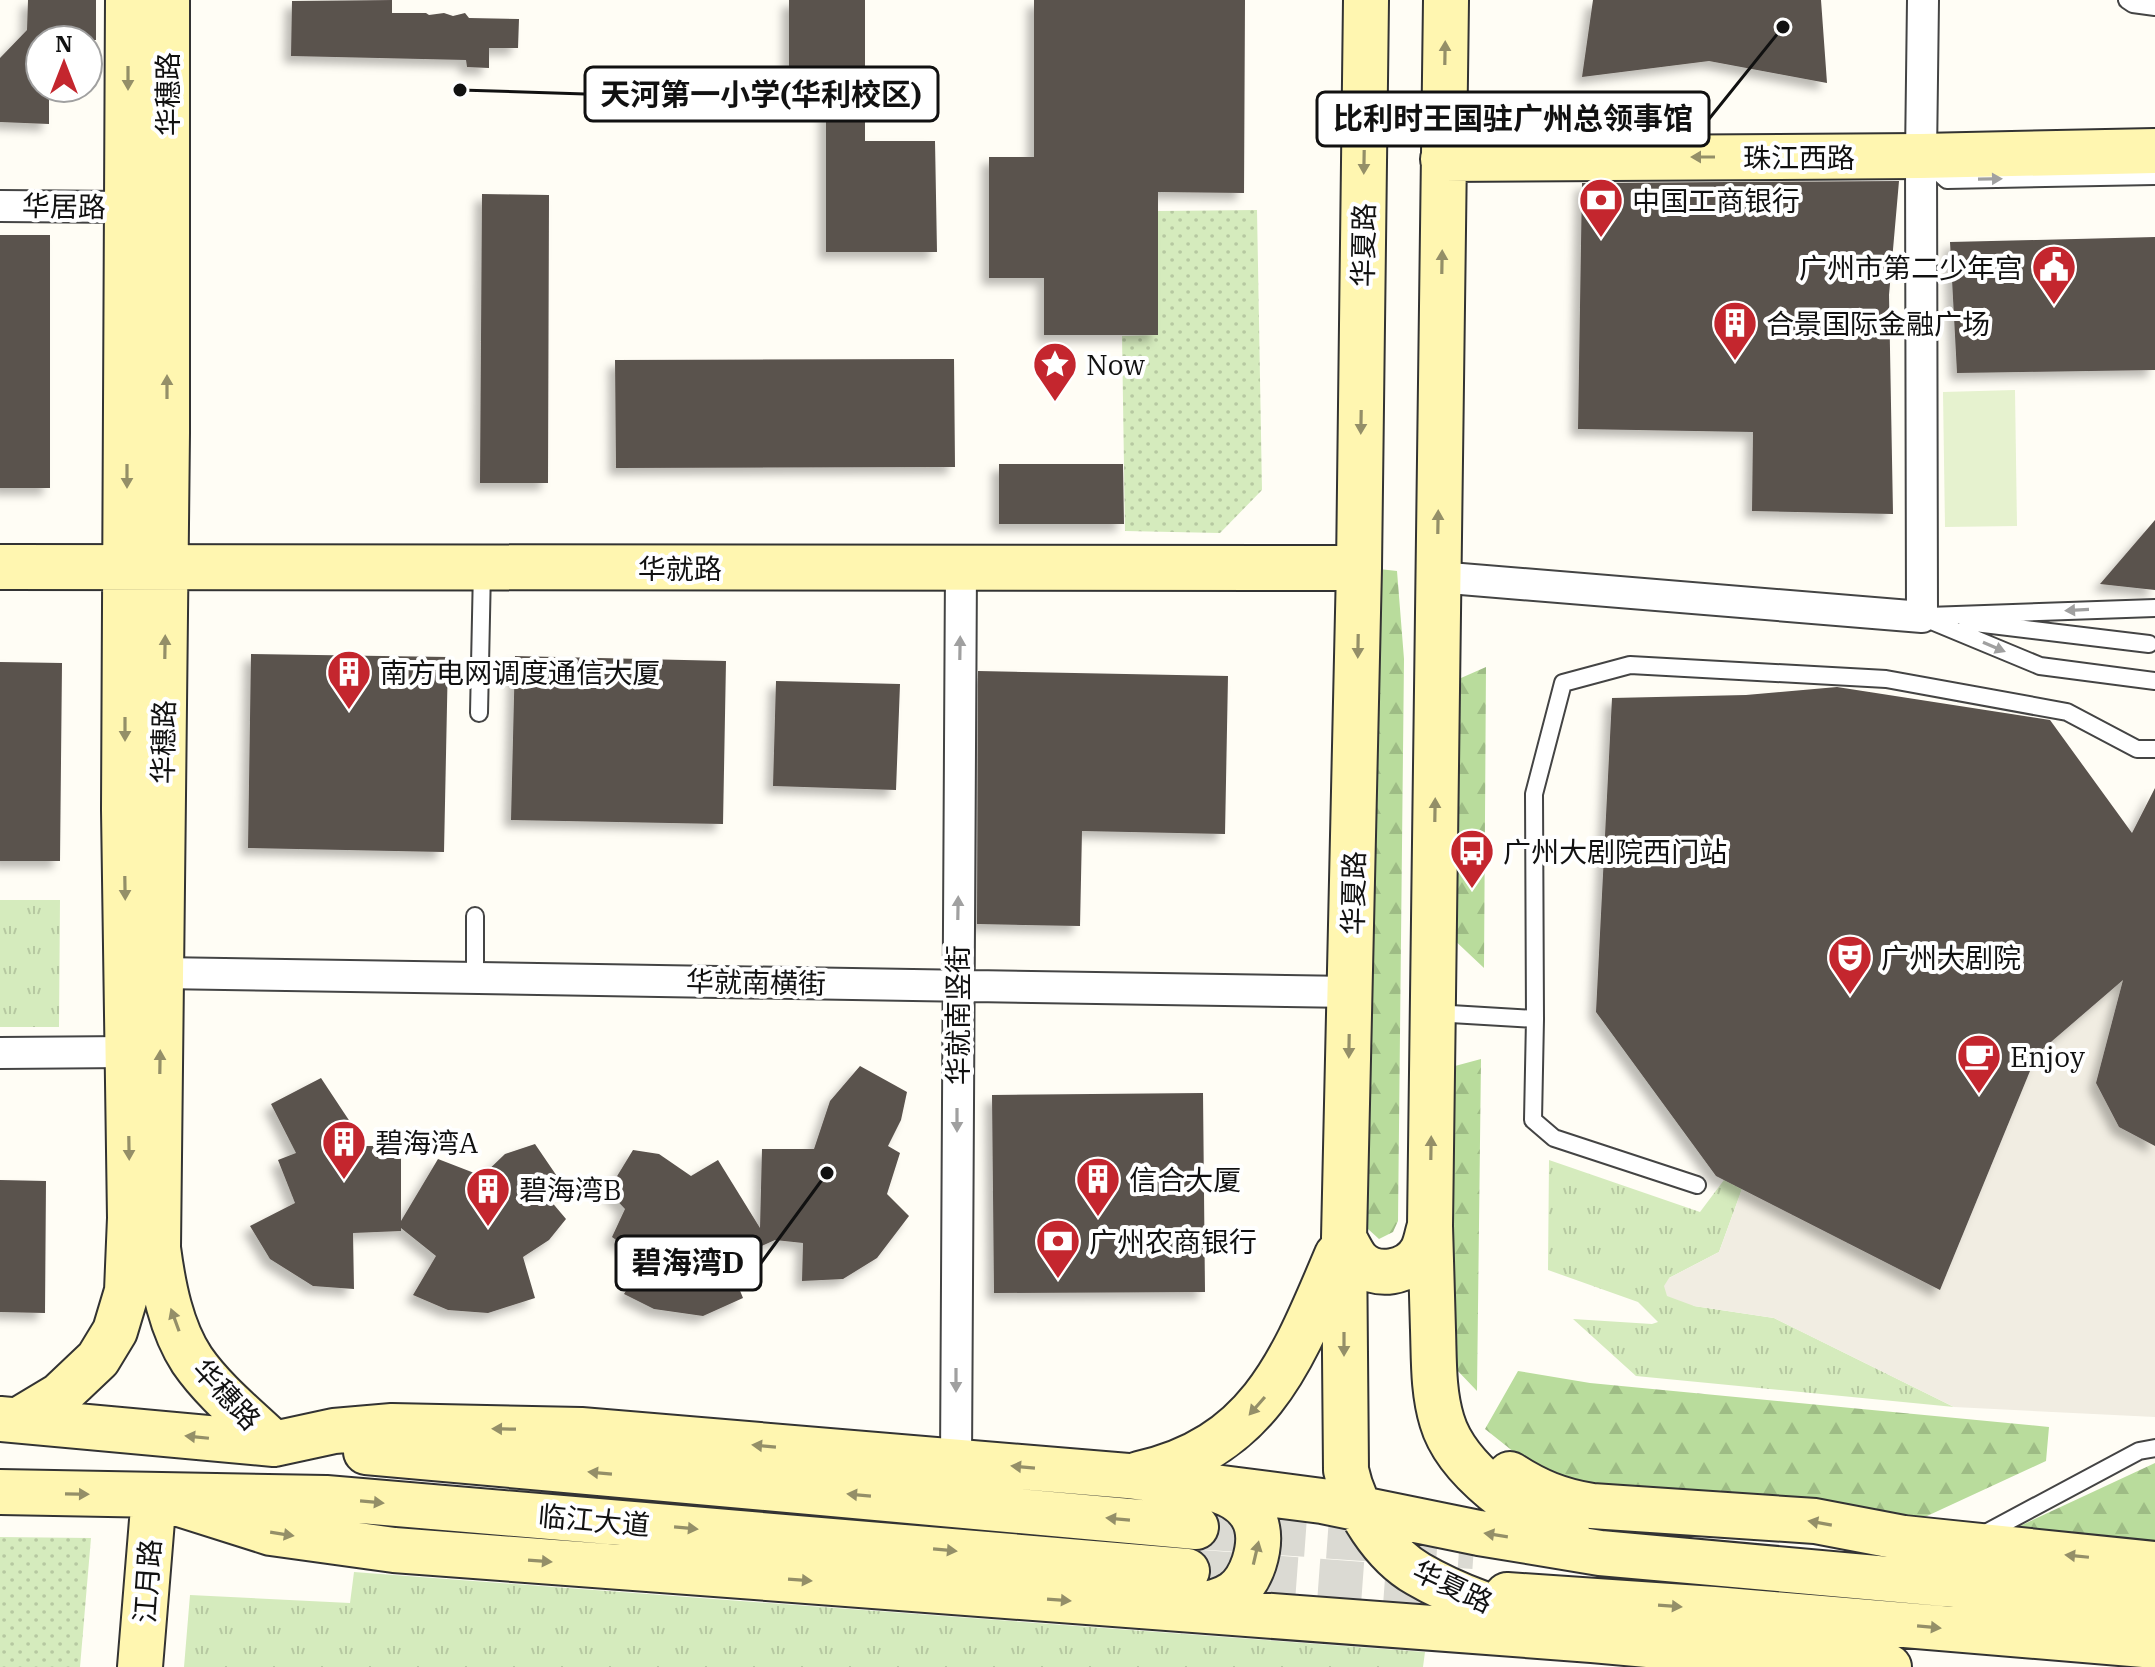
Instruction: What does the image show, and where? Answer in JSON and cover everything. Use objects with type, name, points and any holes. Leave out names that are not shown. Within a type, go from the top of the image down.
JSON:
[{"type":"main road","name":"华穗路","points":[[128,0],[128,207],[146,567],[161,973],[158,1248],[164,1288],[191,1359],[211,1383],[274,1444]]},
{"type":"main road","name":"华穗路","points":[[10,1419],[60,1395],[98,1359],[115,1331],[127,1291],[130,1233],[124,810],[146,567],[167,0]]},
{"type":"main road","name":"华夏路","points":[[1366,0],[1359,568],[1344,1238],[1346,1470],[1351,1492],[1365,1521],[1416,1573],[1457,1593],[1519,1614]]},
{"type":"main road","points":[[1446,0],[1430,1226],[1436,1393],[1442,1422],[1452,1444],[1470,1468],[1545,1526],[1600,1553]]},
{"type":"main road","name":"珠江西路","points":[[1443,159],[2155,151]]},
{"type":"main road","name":"华就路","points":[[0,567],[1359,568]]},
{"type":"main road","points":[[1344,1238],[1357,1260],[1369,1268],[1382,1272],[1398,1270],[1423,1250],[1430,1226]]},
{"type":"main road","points":[[274,1444],[334,1431],[392,1426],[581,1430],[1128,1476],[1171,1467],[1236,1427],[1259,1407],[1296,1349],[1344,1238]]},
{"type":"main road","points":[[1434,1354],[1438,1381],[1459,1422],[1503,1469],[1543,1494],[1569,1502],[1815,1521],[1879,1535],[2155,1564]]},
{"type":"main road","name":"临江大道","points":[[10,1419],[274,1444],[1197,1506]]},
{"type":"main road","points":[[1128,1476],[1197,1506],[1359,1509],[1600,1553],[2155,1603]]},
{"type":"main road","points":[[0,1492],[154,1496],[271,1533],[394,1550],[1183,1590],[1442,1629],[1592,1620]]},
{"type":"main road","points":[[1183,1590],[1217,1602],[1233,1593],[1249,1578],[1260,1535],[1253,1516],[1242,1501],[1229,1493],[1197,1506]]},
{"type":"main road","name":"江月路","points":[[140,1667],[154,1496]]},
{"type":"main road","points":[[1416,1573],[1445,1585],[1592,1620],[1889,1667]]},
{"type":"main road","points":[[1442,1629],[1519,1614],[2155,1646]]},
{"type":"street","points":[[1437,577],[1922,617],[1923,0]]},
{"type":"street","name":"华居路","points":[[0,206],[128,207]]},
{"type":"street","name":"华就南竖街","points":[[956,1462],[961,568]]},
{"type":"street","name":"华就南横街","points":[[161,973],[1351,992]]},
{"type":"street","points":[[0,1053],[128,1052]]},
{"type":"lane","points":[[2127,0],[2133,4],[2155,7]]},
{"type":"lane","points":[[1921,156],[1947,180],[2155,176]]},
{"type":"lane","points":[[479,713],[482,567]]},
{"type":"lane","points":[[1922,617],[2155,608]]},
{"type":"lane","points":[[1922,617],[2149,644]]},
{"type":"lane","points":[[1922,617],[2040,666],[2155,681]]},
{"type":"lane","points":[[1697,1185],[1554,1138],[1533,1120],[1534,794],[1563,683],[1630,665],[1886,679],[2067,712],[2137,749],[2155,749]]},
{"type":"lane","points":[[475,916],[475,978]]},
{"type":"lane","points":[[1433,1013],[1535,1019]]},
{"type":"lane","points":[[1964,1544],[2139,1451],[2155,1448]]},
{"type":"green space","points":[[1257,210],[1262,490],[1220,533],[1125,531],[1122,336],[1158,335],[1158,211]]},
{"type":"green space","points":[[2015,390],[2017,526],[1945,527],[1943,392]]},
{"type":"green space","points":[[1379,569],[1397,571],[1404,659],[1398,1221],[1393,1232],[1379,1239],[1368,1229],[1357,1211]]},
{"type":"green space","points":[[1486,667],[1484,968],[1449,935],[1461,678]]},
{"type":"green space","points":[[0,900],[60,900],[59,1027],[0,1027]]},
{"type":"green space","points":[[1481,1059],[1477,1391],[1455,1368],[1448,1087],[1455,1066]]},
{"type":"green space","points":[[1549,1160],[1700,1212],[1724,1180],[1742,1189],[1719,1252],[1669,1278],[1694,1306],[1774,1318],[1954,1407],[1636,1376],[1573,1319],[1658,1322],[1638,1302],[1548,1270]]},
{"type":"green space","points":[[1518,1371],[1590,1383],[2049,1427],[2046,1461],[1927,1516],[1899,1516],[1563,1482],[1524,1460],[1485,1429]]},
{"type":"green space","points":[[2155,1463],[2155,1543],[2007,1532]]},
{"type":"green space","points":[[0,1537],[91,1538],[80,1667],[0,1667]]},
{"type":"green space","points":[[354,1572],[1425,1652],[1423,1667],[184,1667],[190,1595],[350,1603]]},
{"type":"shaded area","points":[[2123,980],[2096,1083],[2119,1127],[2155,1146],[2155,1417],[1954,1407],[1774,1318],[1694,1306],[1667,1296],[1664,1286],[1669,1278],[1719,1252],[1742,1189],[1940,1290],[2037,1054]]},
{"type":"building","points":[[28,0],[96,0],[96,24],[27,24]]},
{"type":"building","points":[[392,0],[392,13],[444,13],[453,16],[465,13],[469,18],[519,19],[518,48],[489,48],[489,68],[467,67],[466,60],[291,56],[292,1]]},
{"type":"building","points":[[789,0],[865,0],[865,141],[935,141],[937,252],[826,252],[826,103],[789,103]]},
{"type":"building","points":[[1034,0],[1245,0],[1244,193],[1158,192],[1158,335],[1044,335],[1044,278],[989,278],[989,157],[1034,157]]},
{"type":"building","points":[[1593,0],[1821,0],[1827,83],[1709,61],[1582,77]]},
{"type":"building","points":[[24,33],[24,104],[49,104],[49,124],[0,122],[0,58]]},
{"type":"building","name":"合景国际金融广场","points":[[1899,181],[1889,295],[1893,514],[1752,511],[1753,432],[1578,429],[1582,183]]},
{"type":"building","points":[[482,194],[549,195],[548,483],[480,483]]},
{"type":"building","points":[[0,235],[50,235],[50,488],[0,488]]},
{"type":"building","name":"广州市第二少年宫","points":[[2155,237],[2155,370],[1957,373],[1950,242]]},
{"type":"building","points":[[954,359],[955,467],[616,468],[615,360]]},
{"type":"building","points":[[999,464],[1123,464],[1124,524],[999,524]]},
{"type":"building","points":[[2155,520],[2155,590],[2100,584]]},
{"type":"building","name":"南方电网调度通信大厦","points":[[251,654],[448,657],[444,852],[248,848]]},
{"type":"building","points":[[515,656],[726,661],[723,824],[511,820]]},
{"type":"building","points":[[0,662],[62,663],[60,861],[0,861]]},
{"type":"building","points":[[978,671],[1228,676],[1225,834],[1082,831],[1080,926],[977,924]]},
{"type":"building","points":[[776,681],[900,684],[896,790],[773,786]]},
{"type":"building","name":"广州大剧院","points":[[1837,687],[2050,720],[2132,833],[2155,788],[2155,1146],[2119,1127],[2096,1083],[2123,980],[2037,1054],[1940,1290],[1716,1176],[1596,1012],[1612,698],[1746,695]]},
{"type":"building","points":[[860,1066],[907,1092],[901,1120],[888,1146],[900,1153],[887,1194],[909,1216],[877,1258],[843,1279],[802,1281],[803,1243],[775,1240],[728,1261],[743,1298],[703,1316],[654,1309],[624,1294],[644,1260],[612,1237],[625,1209],[608,1191],[633,1150],[659,1154],[691,1176],[718,1160],[760,1228],[762,1149],[814,1149],[830,1101]]},
{"type":"building","points":[[321,1078],[366,1146],[401,1146],[401,1221],[438,1159],[482,1176],[505,1154],[535,1144],[565,1188],[550,1200],[566,1219],[549,1240],[523,1257],[535,1298],[488,1313],[448,1310],[413,1295],[436,1256],[401,1228],[401,1231],[353,1233],[354,1289],[313,1286],[270,1259],[250,1226],[295,1203],[278,1160],[296,1153],[271,1104]]},
{"type":"building","name":"信合大厦","points":[[1203,1093],[1205,1292],[994,1293],[992,1095]]},
{"type":"building","points":[[0,1180],[46,1181],[45,1313],[0,1312]]},
{"type":"tunnel","points":[[1196,1527],[1474,1547]]},
{"type":"tunnel","points":[[1187,1571],[1456,1591]]},
{"type":"place","name":"比利时王国驻广州总领事馆","points":[[1783,27]]},
{"type":"place","name":"天河第一小学(华利校区)","points":[[460,90]]},
{"type":"place","name":"中国工商银行","points":[[1601,239]]},
{"type":"place","name":"广州市第二少年宫","points":[[2054,306]]},
{"type":"place","name":"合景国际金融广场","points":[[1735,362]]},
{"type":"place","name":"Now","points":[[1055,403]]},
{"type":"place","name":"南方电网调度通信大厦","points":[[349,711]]},
{"type":"place","name":"广州大剧院西门站","points":[[1472,890]]},
{"type":"place","name":"广州大剧院","points":[[1850,996]]},
{"type":"place","name":"Enjoy","points":[[1979,1095]]},
{"type":"place","name":"碧海湾D","points":[[827,1173]]},
{"type":"place","name":"碧海湾A","points":[[344,1181]]},
{"type":"place","name":"信合大厦","points":[[1098,1218]]},
{"type":"place","name":"碧海湾B","points":[[488,1228]]},
{"type":"place","name":"广州农商银行","points":[[1058,1280]]}]
